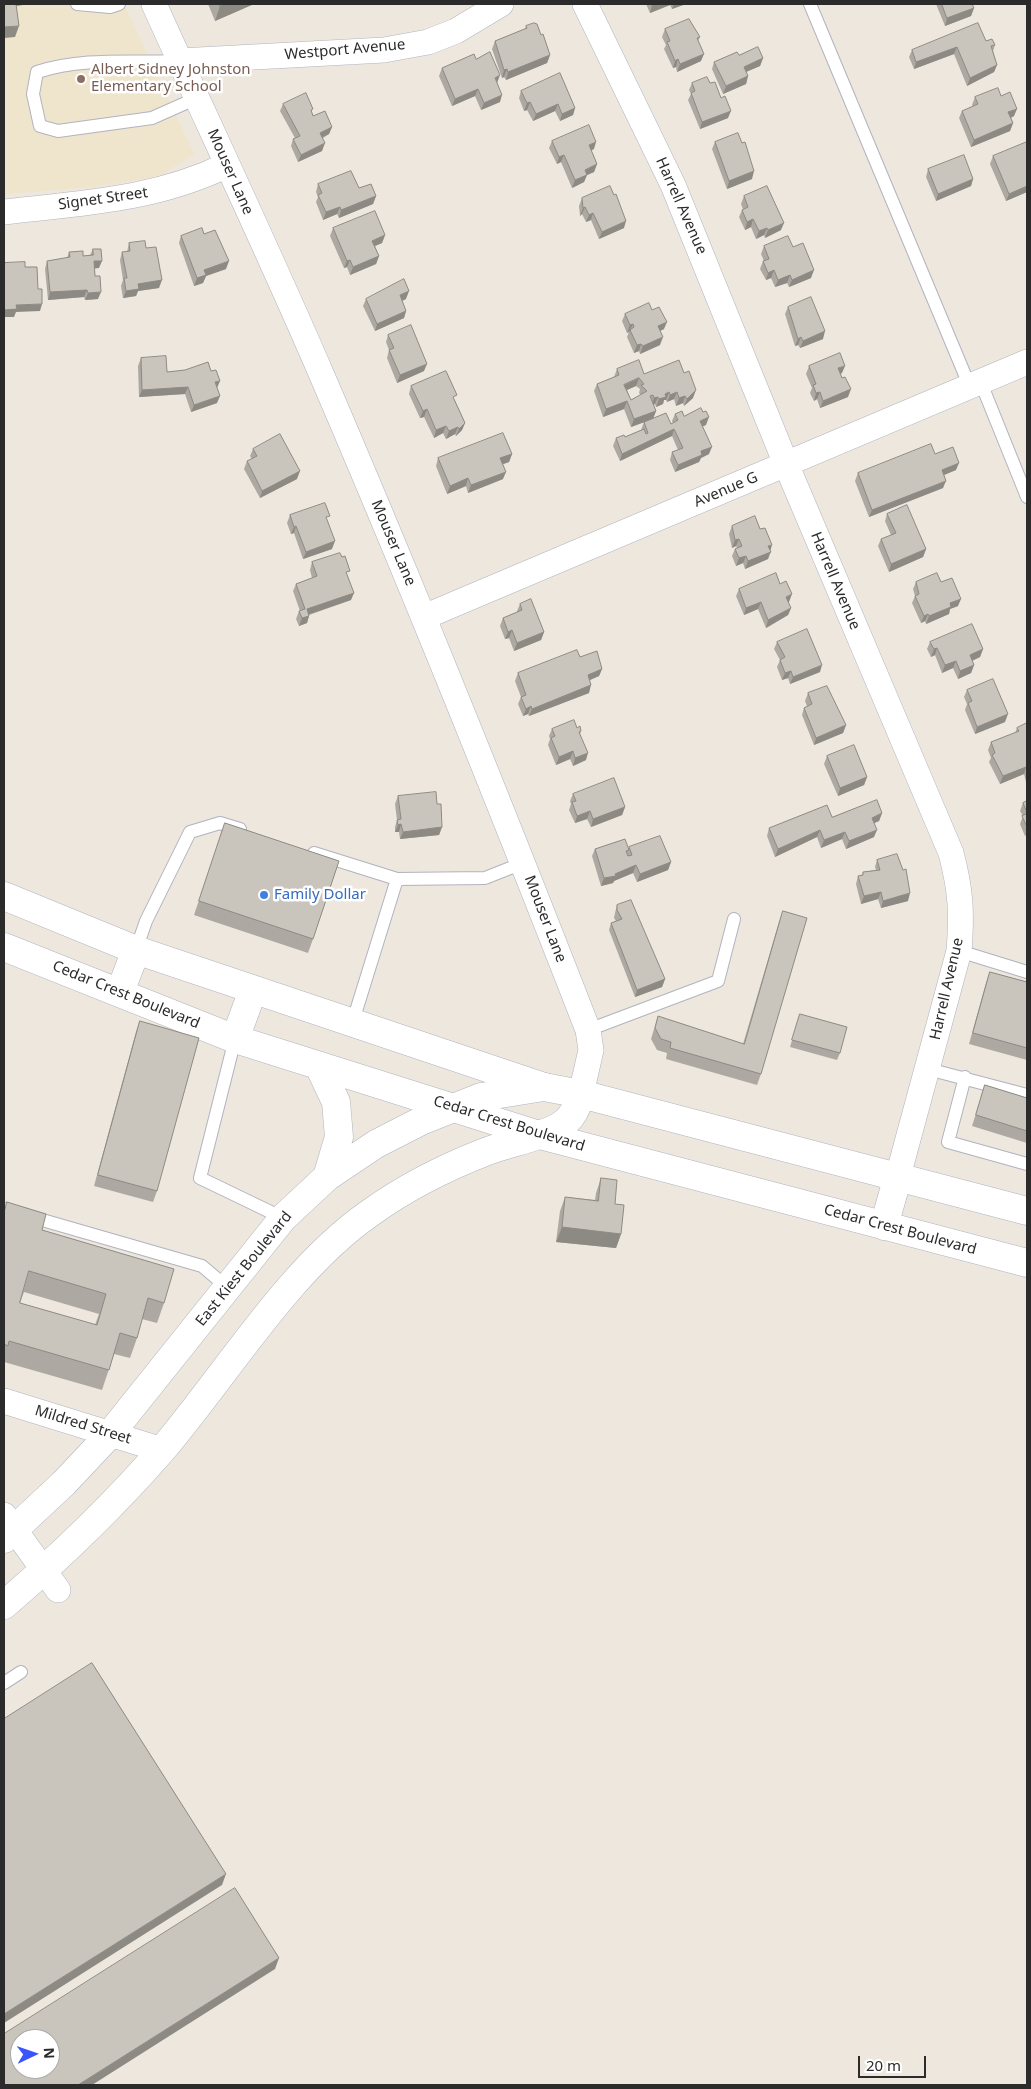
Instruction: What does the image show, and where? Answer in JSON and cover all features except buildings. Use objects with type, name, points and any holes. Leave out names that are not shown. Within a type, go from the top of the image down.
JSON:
[{"type":"main road","points":[[4,896],[136,950],[544,1087],[581,1094],[1027,1211]]},
{"type":"main road","name":"Cedar Crest Boulevard","points":[[4,947],[236,1039],[452,1108],[536,1134],[1027,1264]]},
{"type":"main road","points":[[120,992],[136,950]]},
{"type":"main road","points":[[236,1039],[253,990]]},
{"type":"main road","points":[[319,1066],[336,1102],[338,1137],[327,1176]]},
{"type":"main road","name":"East Kiest Boulevard","points":[[7,1528],[64,1483],[111,1433],[283,1218],[327,1176],[376,1144],[452,1108],[481,1098],[544,1087]]},
{"type":"main road","points":[[4,1605],[51,1580],[162,1450],[280,1300],[337,1237],[385,1203],[439,1172],[560,1126],[575,1112],[581,1094]]},
{"type":"main road","points":[[884,1226],[898,1176]]},
{"type":"street","name":"Mouser Lane","points":[[154,4],[319,369],[424,617],[523,863],[588,1030],[591,1050],[581,1094]]},
{"type":"street","name":"Westport Avenue","points":[[180,61],[384,50],[428,42],[456,30],[501,4]]},
{"type":"street","name":"Harrell Avenue","points":[[585,4],[673,185],[786,464],[950,853],[960,889],[962,916],[959,951],[898,1176]]},
{"type":"street","name":"Signet Street","points":[[4,212],[126,199],[203,177],[227,165]]},
{"type":"street","name":"Avenue G","points":[[424,617],[1027,362]]},
{"type":"street","name":"Mildred Street","points":[[4,1401],[162,1450]]},
{"type":"street","points":[[7,1528],[51,1580]]},
{"type":"lane","points":[[77,4],[110,7],[119,4]]},
{"type":"lane","points":[[810,4],[975,385],[1027,496]]},
{"type":"lane","points":[[180,61],[133,60],[62,64],[37,72],[33,94],[40,126],[58,131],[152,118],[197,98]]},
{"type":"lane","points":[[136,950],[146,921],[190,832],[220,823],[248,832]]},
{"type":"lane","points":[[304,850],[397,879],[485,878],[523,863]]},
{"type":"lane","points":[[352,1024],[397,879]]},
{"type":"lane","points":[[588,1030],[718,981],[734,919]]},
{"type":"lane","points":[[959,951],[1027,972]]},
{"type":"lane","points":[[236,1039],[200,1178],[283,1218]]},
{"type":"lane","points":[[928,1069],[1027,1094]]},
{"type":"lane","points":[[965,1078],[948,1142],[1027,1164]]},
{"type":"lane","points":[[4,1209],[202,1266],[228,1288]]},
{"type":"lane","points":[[4,1683],[21,1672]]},
{"type":"shaded area","name":"Albert Sidney Johnston Elementary School","points":[[4,4],[124,4],[194,154],[160,176],[93,187],[4,194]]},
{"type":"place","name":"Albert Sidney Johnston Elementary School","points":[[81,79]]},
{"type":"place","name":"Family Dollar","points":[[264,895]]}]
